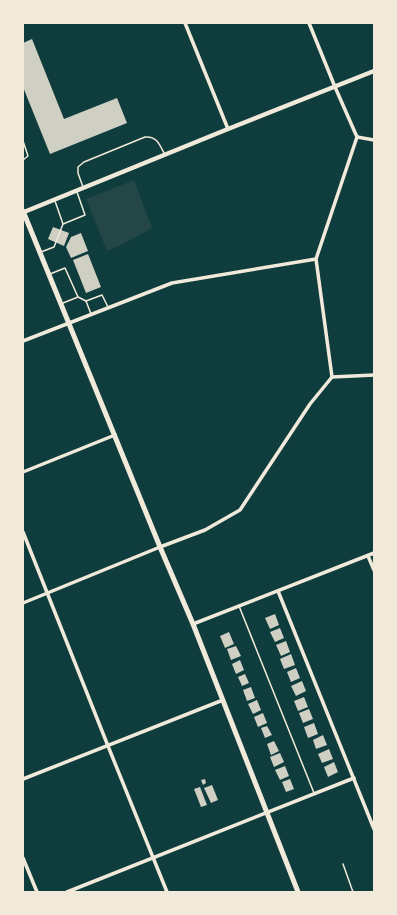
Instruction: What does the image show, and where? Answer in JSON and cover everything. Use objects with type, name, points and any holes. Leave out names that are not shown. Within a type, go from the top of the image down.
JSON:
[{"type":"main road","points":[[23,212],[193,624],[298,892]]},
{"type":"street","points":[[185,23],[228,129]]},
{"type":"street","points":[[23,603],[205,530],[240,510],[310,404],[332,377],[316,259],[357,137],[309,23]]},
{"type":"street","points":[[23,212],[374,71]]},
{"type":"street","points":[[357,137],[374,140]]},
{"type":"street","points":[[23,341],[172,283],[316,259]]},
{"type":"street","points":[[332,377],[374,375]]},
{"type":"street","points":[[23,472],[115,435]]},
{"type":"street","points":[[23,532],[167,892]]},
{"type":"street","points":[[193,624],[374,553]]},
{"type":"street","points":[[368,556],[374,570]]},
{"type":"street","points":[[278,591],[374,829]]},
{"type":"street","points":[[23,779],[223,700]]},
{"type":"street","points":[[67,892],[354,778]]},
{"type":"street","points":[[23,858],[37,892]]},
{"type":"lane","points":[[84,188],[78,173],[78,167],[81,164],[144,137],[155,139],[164,155]]},
{"type":"lane","points":[[23,141],[28,156],[23,160]]},
{"type":"lane","points":[[40,252],[54,247],[64,224],[85,215],[76,191]]},
{"type":"lane","points":[[54,200],[64,224]]},
{"type":"lane","points":[[49,275],[66,268],[78,297],[86,301],[91,314]]},
{"type":"lane","points":[[86,301],[102,294],[108,308]]},
{"type":"lane","points":[[60,304],[78,297]]},
{"type":"lane","points":[[239,606],[314,793]]},
{"type":"lane","points":[[343,864],[354,892]]},
{"type":"shaded area","points":[[134,180],[152,228],[107,251],[86,199]]},
{"type":"building","points":[[32,39],[64,119],[117,98],[127,123],[50,154],[23,87],[23,43]]},
{"type":"building","points":[[53,227],[69,233],[64,246],[48,239]]},
{"type":"building","points":[[81,233],[88,251],[71,258],[66,247],[71,237]]},
{"type":"building","points":[[88,254],[101,287],[86,293],[73,260]]},
{"type":"building","points":[[275,614],[279,625],[270,629],[265,618]]},
{"type":"building","points":[[280,628],[284,638],[275,642],[270,632]]},
{"type":"building","points":[[229,632],[234,644],[225,648],[220,636]]},
{"type":"building","points":[[286,641],[290,652],[281,656],[276,645]]},
{"type":"building","points":[[236,646],[241,656],[231,660],[227,649]]},
{"type":"building","points":[[291,654],[295,665],[284,669],[280,659]]},
{"type":"building","points":[[240,660],[244,670],[236,674],[232,664]]},
{"type":"building","points":[[296,668],[300,678],[291,682],[287,672]]},
{"type":"building","points":[[245,674],[249,683],[242,686],[238,677]]},
{"type":"building","points":[[302,681],[306,691],[296,696],[291,686]]},
{"type":"building","points":[[251,687],[255,698],[247,701],[243,690]]},
{"type":"building","points":[[304,697],[308,707],[298,711],[294,701]]},
{"type":"building","points":[[257,700],[261,710],[253,714],[248,704]]},
{"type":"building","points":[[309,709],[313,719],[303,723],[299,713]]},
{"type":"building","points":[[263,713],[267,723],[258,727],[254,717]]},
{"type":"building","points":[[314,723],[318,734],[308,738],[304,727]]},
{"type":"building","points":[[267,726],[272,735],[265,738],[261,728]]},
{"type":"building","points":[[323,735],[327,745],[316,749],[313,740]]},
{"type":"building","points":[[274,741],[279,751],[271,755],[267,744]]},
{"type":"building","points":[[329,749],[333,759],[322,763],[318,754]]},
{"type":"building","points":[[280,753],[284,762],[274,767],[270,757]]},
{"type":"building","points":[[334,762],[338,772],[328,777],[324,767]]},
{"type":"building","points":[[285,766],[289,776],[280,780],[275,770]]},
{"type":"building","points":[[205,779],[206,783],[203,785],[201,780]]},
{"type":"building","points":[[290,779],[294,789],[286,792],[282,782]]},
{"type":"building","points":[[212,785],[218,800],[211,803],[204,788]]},
{"type":"building","points":[[200,787],[207,805],[201,807],[194,789]]}]
